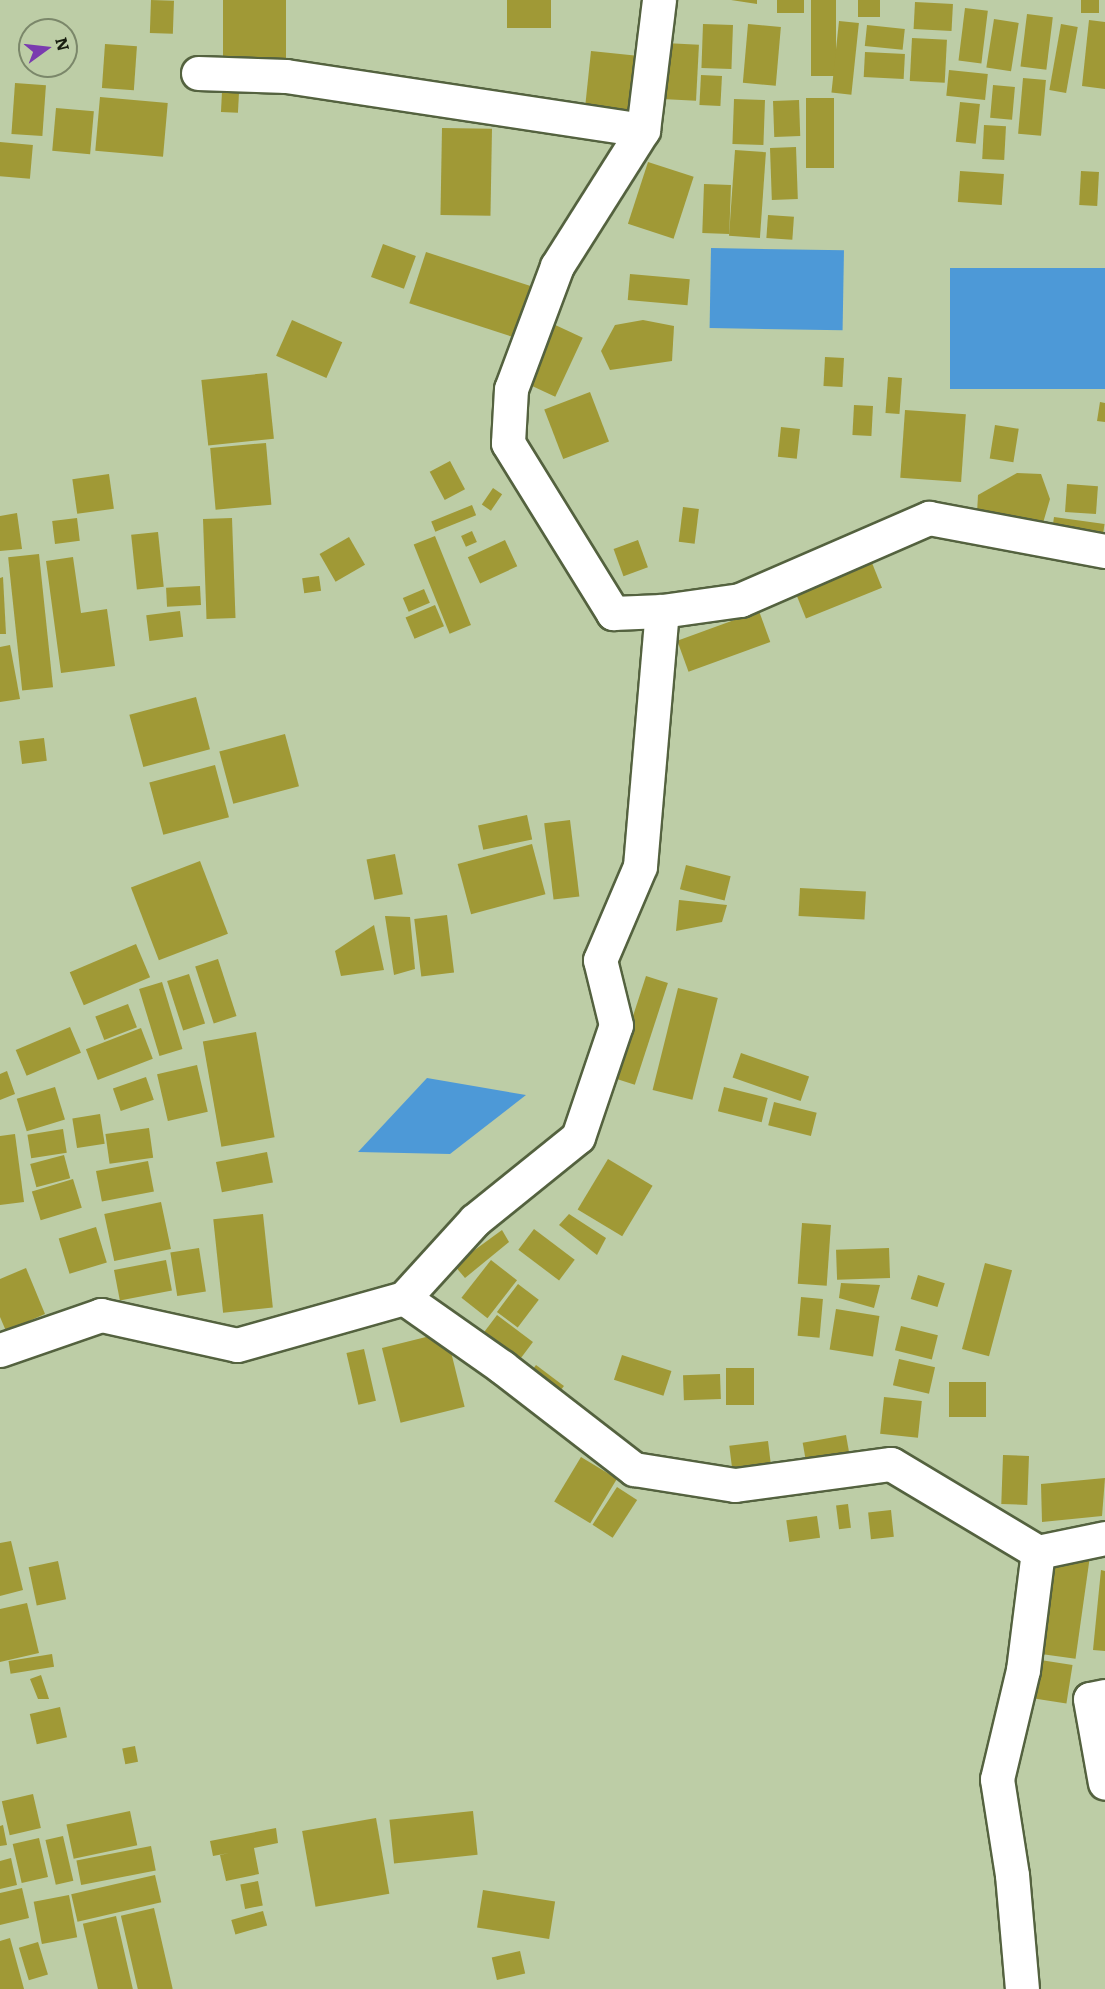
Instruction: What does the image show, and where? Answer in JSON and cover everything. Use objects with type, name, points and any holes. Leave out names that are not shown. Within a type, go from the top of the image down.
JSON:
[{"type":"street","points":[[659,0],[643,130],[557,266],[511,389],[508,443],[613,613],[662,611],[740,600],[929,518],[1105,551]]},
{"type":"street","points":[[198,74],[286,76],[643,130]]},
{"type":"street","points":[[0,1350],[101,1315],[237,1345],[404,1298],[475,1220],[578,1137],[616,1025],[600,960],[640,866],[662,611]]},
{"type":"street","points":[[404,1298],[502,1367],[634,1469],[735,1485],[891,1464],[1038,1552],[1105,1538]]},
{"type":"street","points":[[1022,1989],[1012,1875],[997,1779],[1023,1670],[1038,1552]]},
{"type":"street","points":[[1105,1696],[1090,1699],[1105,1783]]},
{"type":"water","points":[[711,248],[844,250],[843,330],[710,328]]},
{"type":"water","points":[[950,268],[1105,268],[1105,389],[950,389]]},
{"type":"water","points":[[427,1078],[526,1095],[450,1154],[358,1152]]},
{"type":"building","points":[[151,0],[174,1],[173,34],[150,33]]},
{"type":"building","points":[[223,0],[286,0],[286,58],[223,58]]},
{"type":"building","points":[[507,0],[551,0],[551,28],[507,28]]},
{"type":"building","points":[[731,0],[757,0],[757,4]]},
{"type":"building","points":[[777,0],[804,0],[804,13],[777,13]]},
{"type":"building","points":[[811,0],[836,0],[836,76],[811,76]]},
{"type":"building","points":[[858,0],[880,0],[880,17],[858,17]]},
{"type":"building","points":[[1081,0],[1099,0],[1099,13],[1081,13]]},
{"type":"building","points":[[915,2],[953,4],[952,31],[914,29]]},
{"type":"building","points":[[965,8],[988,11],[981,63],[959,61]]},
{"type":"building","points":[[1027,14],[1053,17],[1046,70],[1021,67]]},
{"type":"building","points":[[994,19],[1019,23],[1011,71],[986,67]]},
{"type":"building","points":[[1089,20],[1105,22],[1105,89],[1082,86]]},
{"type":"building","points":[[839,21],[859,23],[851,95],[831,93]]},
{"type":"building","points":[[703,24],[733,25],[731,69],[701,68]]},
{"type":"building","points":[[748,24],[781,27],[776,86],[743,83]]},
{"type":"building","points":[[1061,24],[1078,27],[1066,93],[1049,90]]},
{"type":"building","points":[[867,25],[905,29],[903,50],[865,46]]},
{"type":"building","points":[[912,38],[947,40],[945,83],[910,81]]},
{"type":"building","points":[[665,43],[699,45],[696,101],[662,99]]},
{"type":"building","points":[[105,44],[137,46],[134,90],[102,88]]},
{"type":"building","points":[[591,51],[642,56],[635,119],[584,114]]},
{"type":"building","points":[[865,52],[905,54],[904,79],[864,77]]},
{"type":"building","points":[[949,70],[988,74],[985,100],[946,96]]},
{"type":"building","points":[[701,75],[722,76],[720,106],[699,105]]},
{"type":"building","points":[[1023,78],[1046,80],[1041,136],[1018,134]]},
{"type":"building","points":[[15,83],[46,85],[42,136],[11,134]]},
{"type":"building","points":[[993,85],[1015,87],[1012,120],[990,118]]},
{"type":"building","points":[[222,92],[239,93],[238,113],[221,112]]},
{"type":"building","points":[[100,97],[168,103],[163,157],[95,151]]},
{"type":"building","points":[[806,98],[834,98],[834,168],[806,168]]},
{"type":"building","points":[[734,99],[765,100],[763,145],[732,144]]},
{"type":"building","points":[[799,100],[800,136],[774,137],[773,101]]},
{"type":"building","points":[[960,102],[980,104],[976,144],[956,142]]},
{"type":"building","points":[[56,108],[94,111],[90,154],[52,151]]},
{"type":"building","points":[[984,125],[1006,126],[1004,160],[982,159]]},
{"type":"building","points":[[442,128],[492,129],[490,216],[440,215]]},
{"type":"building","points":[[0,142],[33,145],[30,179],[0,176]]},
{"type":"building","points":[[796,147],[798,199],[772,200],[770,148]]},
{"type":"building","points":[[735,150],[766,152],[760,238],[729,236]]},
{"type":"building","points":[[648,162],[694,177],[674,239],[628,224]]},
{"type":"building","points":[[960,171],[1004,174],[1002,205],[958,202]]},
{"type":"building","points":[[1081,171],[1099,172],[1097,206],[1079,205]]},
{"type":"building","points":[[704,184],[731,185],[729,234],[702,233]]},
{"type":"building","points":[[768,215],[794,217],[792,240],[766,238]]},
{"type":"building","points":[[383,244],[416,256],[404,289],[371,277]]},
{"type":"building","points":[[426,252],[534,287],[518,339],[409,303]]},
{"type":"building","points":[[630,274],[690,279],[688,305],[628,300]]},
{"type":"building","points":[[292,320],[342,342],[326,378],[276,356]]},
{"type":"building","points":[[643,320],[674,326],[672,361],[610,370],[601,351],[615,325]]},
{"type":"building","points":[[551,323],[583,338],[555,397],[524,382]]},
{"type":"building","points":[[825,357],[844,358],[842,387],[823,386]]},
{"type":"building","points":[[267,373],[274,439],[208,446],[201,380]]},
{"type":"building","points":[[888,377],[902,378],[899,414],[885,413]]},
{"type":"building","points":[[590,392],[609,441],[563,459],[544,410]]},
{"type":"building","points":[[1100,402],[1105,403],[1105,422],[1097,421]]},
{"type":"building","points":[[854,405],[873,406],[871,436],[852,435]]},
{"type":"building","points":[[905,410],[966,414],[961,482],[900,478]]},
{"type":"building","points":[[995,425],[1019,429],[1013,462],[990,459]]},
{"type":"building","points":[[781,427],[800,429],[797,459],[778,457]]},
{"type":"building","points":[[266,443],[271,505],[216,510],[210,448]]},
{"type":"building","points":[[450,461],[465,489],[445,500],[430,472]]},
{"type":"building","points":[[1017,473],[1041,474],[1050,499],[1043,523],[977,514],[978,495]]},
{"type":"building","points":[[109,474],[114,509],[77,514],[72,479]]},
{"type":"building","points":[[1067,484],[1098,486],[1096,514],[1065,512]]},
{"type":"building","points":[[493,488],[502,494],[491,511],[482,505]]},
{"type":"building","points":[[472,505],[476,515],[435,532],[431,521]]},
{"type":"building","points":[[683,507],[699,509],[695,544],[679,542]]},
{"type":"building","points":[[17,513],[22,549],[0,551],[0,516]]},
{"type":"building","points":[[1054,517],[1105,524],[1102,545],[1051,538]]},
{"type":"building","points":[[77,518],[80,541],[55,544],[52,521]]},
{"type":"building","points":[[232,518],[235,618],[207,619],[203,519]]},
{"type":"building","points":[[472,531],[477,542],[466,547],[461,536]]},
{"type":"building","points":[[158,532],[164,587],[137,590],[131,535]]},
{"type":"building","points":[[435,536],[471,625],[450,634],[414,545]]},
{"type":"building","points":[[349,537],[365,565],[336,582],[320,554]]},
{"type":"building","points":[[505,540],[517,566],[480,584],[468,557]]},
{"type":"building","points":[[638,540],[648,567],[623,576],[614,549]]},
{"type":"building","points":[[39,554],[53,687],[22,691],[8,557]]},
{"type":"building","points":[[73,557],[81,613],[107,609],[115,666],[61,673],[46,561]]},
{"type":"building","points":[[870,558],[882,588],[806,618],[794,589]]},
{"type":"building","points":[[319,576],[321,591],[304,593],[302,578]]},
{"type":"building","points":[[3,577],[6,634],[0,634],[0,578]]},
{"type":"building","points":[[200,586],[201,605],[167,607],[166,588]]},
{"type":"building","points":[[424,589],[430,603],[409,612],[403,598]]},
{"type":"building","points":[[435,605],[444,626],[415,639],[406,618]]},
{"type":"building","points":[[180,611],[183,637],[149,641],[146,615]]},
{"type":"building","points":[[759,611],[770,642],[689,672],[677,641]]},
{"type":"building","points":[[10,645],[20,699],[0,702],[0,647]]},
{"type":"building","points":[[196,697],[210,749],[143,767],[129,715]]},
{"type":"building","points":[[285,734],[299,786],[233,804],[219,752]]},
{"type":"building","points":[[44,738],[47,761],[22,764],[19,741]]},
{"type":"building","points":[[215,765],[229,817],[163,835],[149,783]]},
{"type":"building","points":[[527,815],[532,839],[483,850],[478,825]]},
{"type":"building","points":[[570,820],[579,896],[554,900],[544,823]]},
{"type":"building","points":[[532,844],[545,894],[471,914],[458,864]]},
{"type":"building","points":[[395,854],[403,894],[374,900],[367,860]]},
{"type":"building","points":[[200,861],[228,934],[159,960],[131,888]]},
{"type":"building","points":[[686,865],[731,876],[725,900],[680,889]]},
{"type":"building","points":[[800,888],[866,891],[864,919],[799,916]]},
{"type":"building","points":[[679,900],[727,905],[722,922],[676,931]]},
{"type":"building","points":[[447,915],[454,973],[421,977],[414,919]]},
{"type":"building","points":[[385,916],[410,917],[415,969],[394,975]]},
{"type":"building","points":[[374,925],[384,970],[341,976],[335,951]]},
{"type":"building","points":[[136,944],[150,977],[84,1005],[70,972]]},
{"type":"building","points":[[218,959],[237,1016],[214,1023],[195,966]]},
{"type":"building","points":[[189,974],[205,1023],[183,1031],[167,981]]},
{"type":"building","points":[[646,976],[668,983],[635,1085],[613,1078]]},
{"type":"building","points":[[162,982],[182,1049],[160,1056],[139,989]]},
{"type":"building","points":[[678,988],[718,998],[692,1100],[653,1090]]},
{"type":"building","points":[[128,1004],[137,1027],[104,1040],[95,1017]]},
{"type":"building","points":[[70,1027],[81,1053],[27,1076],[16,1050]]},
{"type":"building","points":[[141,1028],[153,1059],[98,1080],[86,1049]]},
{"type":"building","points":[[256,1032],[275,1137],[221,1147],[203,1041]]},
{"type":"building","points":[[741,1053],[809,1076],[801,1101],[733,1078]]},
{"type":"building","points":[[197,1065],[208,1112],[168,1121],[157,1074]]},
{"type":"building","points":[[7,1071],[15,1094],[0,1100],[0,1074]]},
{"type":"building","points":[[146,1077],[154,1100],[121,1111],[113,1088]]},
{"type":"building","points":[[55,1087],[65,1120],[27,1131],[17,1099]]},
{"type":"building","points":[[724,1087],[768,1098],[762,1122],[718,1111]]},
{"type":"building","points":[[774,1102],[817,1113],[811,1136],[768,1125]]},
{"type":"building","points":[[100,1114],[105,1144],[77,1148],[72,1118]]},
{"type":"building","points":[[149,1128],[153,1158],[110,1164],[105,1134]]},
{"type":"building","points":[[63,1129],[67,1153],[31,1158],[27,1135]]},
{"type":"building","points":[[15,1134],[24,1202],[0,1205],[0,1136]]},
{"type":"building","points":[[267,1152],[273,1182],[222,1192],[216,1162]]},
{"type":"building","points":[[64,1155],[70,1178],[36,1187],[30,1164]]},
{"type":"building","points":[[608,1159],[653,1186],[622,1236],[578,1210]]},
{"type":"building","points":[[148,1161],[154,1191],[102,1202],[96,1171]]},
{"type":"building","points":[[73,1179],[82,1208],[41,1220],[32,1192]]},
{"type":"building","points":[[161,1202],[171,1249],[114,1261],[104,1214]]},
{"type":"building","points":[[263,1214],[273,1307],[223,1313],[213,1219]]},
{"type":"building","points":[[569,1214],[606,1238],[597,1255],[559,1225]]},
{"type":"building","points":[[802,1223],[831,1225],[827,1286],[798,1284]]},
{"type":"building","points":[[96,1227],[107,1262],[70,1274],[59,1238]]},
{"type":"building","points":[[534,1229],[575,1260],[559,1280],[518,1250]]},
{"type":"building","points":[[502,1230],[509,1242],[465,1278],[454,1265]]},
{"type":"building","points":[[199,1248],[206,1291],[177,1296],[170,1253]]},
{"type":"building","points":[[889,1248],[890,1278],[837,1280],[836,1250]]},
{"type":"building","points":[[166,1260],[172,1290],[120,1301],[114,1270]]},
{"type":"building","points":[[491,1260],[517,1280],[487,1318],[461,1298]]},
{"type":"building","points":[[985,1263],[1012,1270],[989,1356],[962,1349]]},
{"type":"building","points":[[26,1268],[45,1314],[6,1331],[0,1317],[0,1279]]},
{"type":"building","points":[[918,1275],[945,1283],[937,1307],[911,1299]]},
{"type":"building","points":[[841,1283],[880,1285],[874,1308],[839,1298]]},
{"type":"building","points":[[518,1284],[539,1300],[518,1328],[497,1312]]},
{"type":"building","points":[[801,1297],[823,1299],[820,1338],[798,1336]]},
{"type":"building","points":[[836,1309],[879,1316],[873,1356],[830,1349]]},
{"type":"building","points":[[497,1315],[533,1342],[512,1370],[476,1343]]},
{"type":"building","points":[[901,1326],[938,1335],[932,1359],[895,1350]]},
{"type":"building","points":[[446,1332],[465,1407],[401,1423],[382,1348]]},
{"type":"building","points":[[364,1349],[376,1401],[358,1405],[346,1353]]},
{"type":"building","points":[[622,1355],[671,1371],[663,1396],[614,1380]]},
{"type":"building","points":[[899,1359],[935,1367],[929,1394],[893,1385]]},
{"type":"building","points":[[536,1365],[564,1386],[554,1400],[526,1379]]},
{"type":"building","points":[[726,1368],[754,1368],[754,1405],[726,1405]]},
{"type":"building","points":[[720,1374],[721,1399],[684,1400],[683,1375]]},
{"type":"building","points":[[949,1382],[986,1382],[986,1417],[949,1417]]},
{"type":"building","points":[[884,1397],[922,1401],[918,1438],[880,1434]]},
{"type":"building","points":[[846,1435],[851,1464],[808,1471],[803,1443]]},
{"type":"building","points":[[768,1441],[771,1466],[732,1471],[729,1446]]},
{"type":"building","points":[[1003,1455],[1029,1456],[1027,1505],[1001,1504]]},
{"type":"building","points":[[581,1457],[617,1479],[590,1523],[554,1502]]},
{"type":"building","points":[[1105,1478],[1102,1516],[1042,1522],[1041,1484]]},
{"type":"building","points":[[617,1487],[637,1500],[613,1538],[592,1525]]},
{"type":"building","points":[[848,1504],[851,1528],[839,1529],[836,1505]]},
{"type":"building","points":[[891,1510],[894,1537],[871,1539],[868,1512]]},
{"type":"building","points":[[817,1516],[820,1538],[789,1542],[786,1520]]},
{"type":"building","points":[[11,1541],[23,1590],[0,1596],[0,1543]]},
{"type":"building","points":[[1048,1553],[1090,1559],[1076,1659],[1034,1653]]},
{"type":"building","points":[[58,1561],[66,1599],[37,1605],[29,1567]]},
{"type":"building","points":[[1101,1570],[1105,1571],[1105,1651],[1093,1650]]},
{"type":"building","points":[[27,1603],[39,1653],[0,1662],[0,1609]]},
{"type":"building","points":[[52,1654],[54,1667],[11,1674],[9,1661]]},
{"type":"building","points":[[1034,1659],[1073,1665],[1066,1704],[1028,1698]]},
{"type":"building","points":[[41,1675],[49,1699],[38,1699],[30,1679]]},
{"type":"building","points":[[60,1707],[67,1737],[37,1744],[30,1714]]},
{"type":"building","points":[[135,1746],[138,1762],[125,1764],[122,1748]]},
{"type":"building","points":[[33,1794],[41,1828],[10,1835],[2,1801]]},
{"type":"building","points":[[130,1811],[137,1845],[74,1859],[66,1825]]},
{"type":"building","points":[[473,1811],[478,1855],[394,1864],[389,1820]]},
{"type":"building","points":[[376,1818],[389,1894],[316,1907],[302,1831]]},
{"type":"building","points":[[3,1825],[7,1845],[0,1846],[0,1826]]},
{"type":"building","points":[[276,1828],[278,1843],[254,1848],[259,1874],[226,1881],[220,1855],[229,1853],[213,1856],[210,1841]]},
{"type":"building","points":[[63,1836],[73,1881],[56,1885],[45,1840]]},
{"type":"building","points":[[39,1838],[48,1877],[22,1883],[13,1844]]},
{"type":"building","points":[[151,1846],[156,1871],[81,1885],[76,1861]]},
{"type":"building","points":[[11,1858],[17,1885],[0,1889],[0,1861]]},
{"type":"building","points":[[155,1875],[161,1902],[78,1922],[71,1894]]},
{"type":"building","points":[[258,1881],[263,1906],[245,1909],[240,1884]]},
{"type":"building","points":[[22,1888],[29,1918],[0,1925],[0,1893]]},
{"type":"building","points":[[483,1890],[555,1901],[549,1939],[477,1928]]},
{"type":"building","points":[[69,1895],[77,1937],[42,1944],[34,1902]]},
{"type":"building","points":[[154,1908],[173,1989],[138,1989],[121,1916]]},
{"type":"building","points":[[263,1911],[267,1925],[235,1935],[231,1920]]},
{"type":"building","points":[[116,1916],[133,1989],[98,1989],[83,1924]]},
{"type":"building","points":[[10,1938],[24,1989],[0,1989],[0,1941]]},
{"type":"building","points":[[38,1942],[48,1975],[29,1980],[19,1948]]},
{"type":"building","points":[[520,1951],[525,1973],[497,1980],[492,1958]]}]
